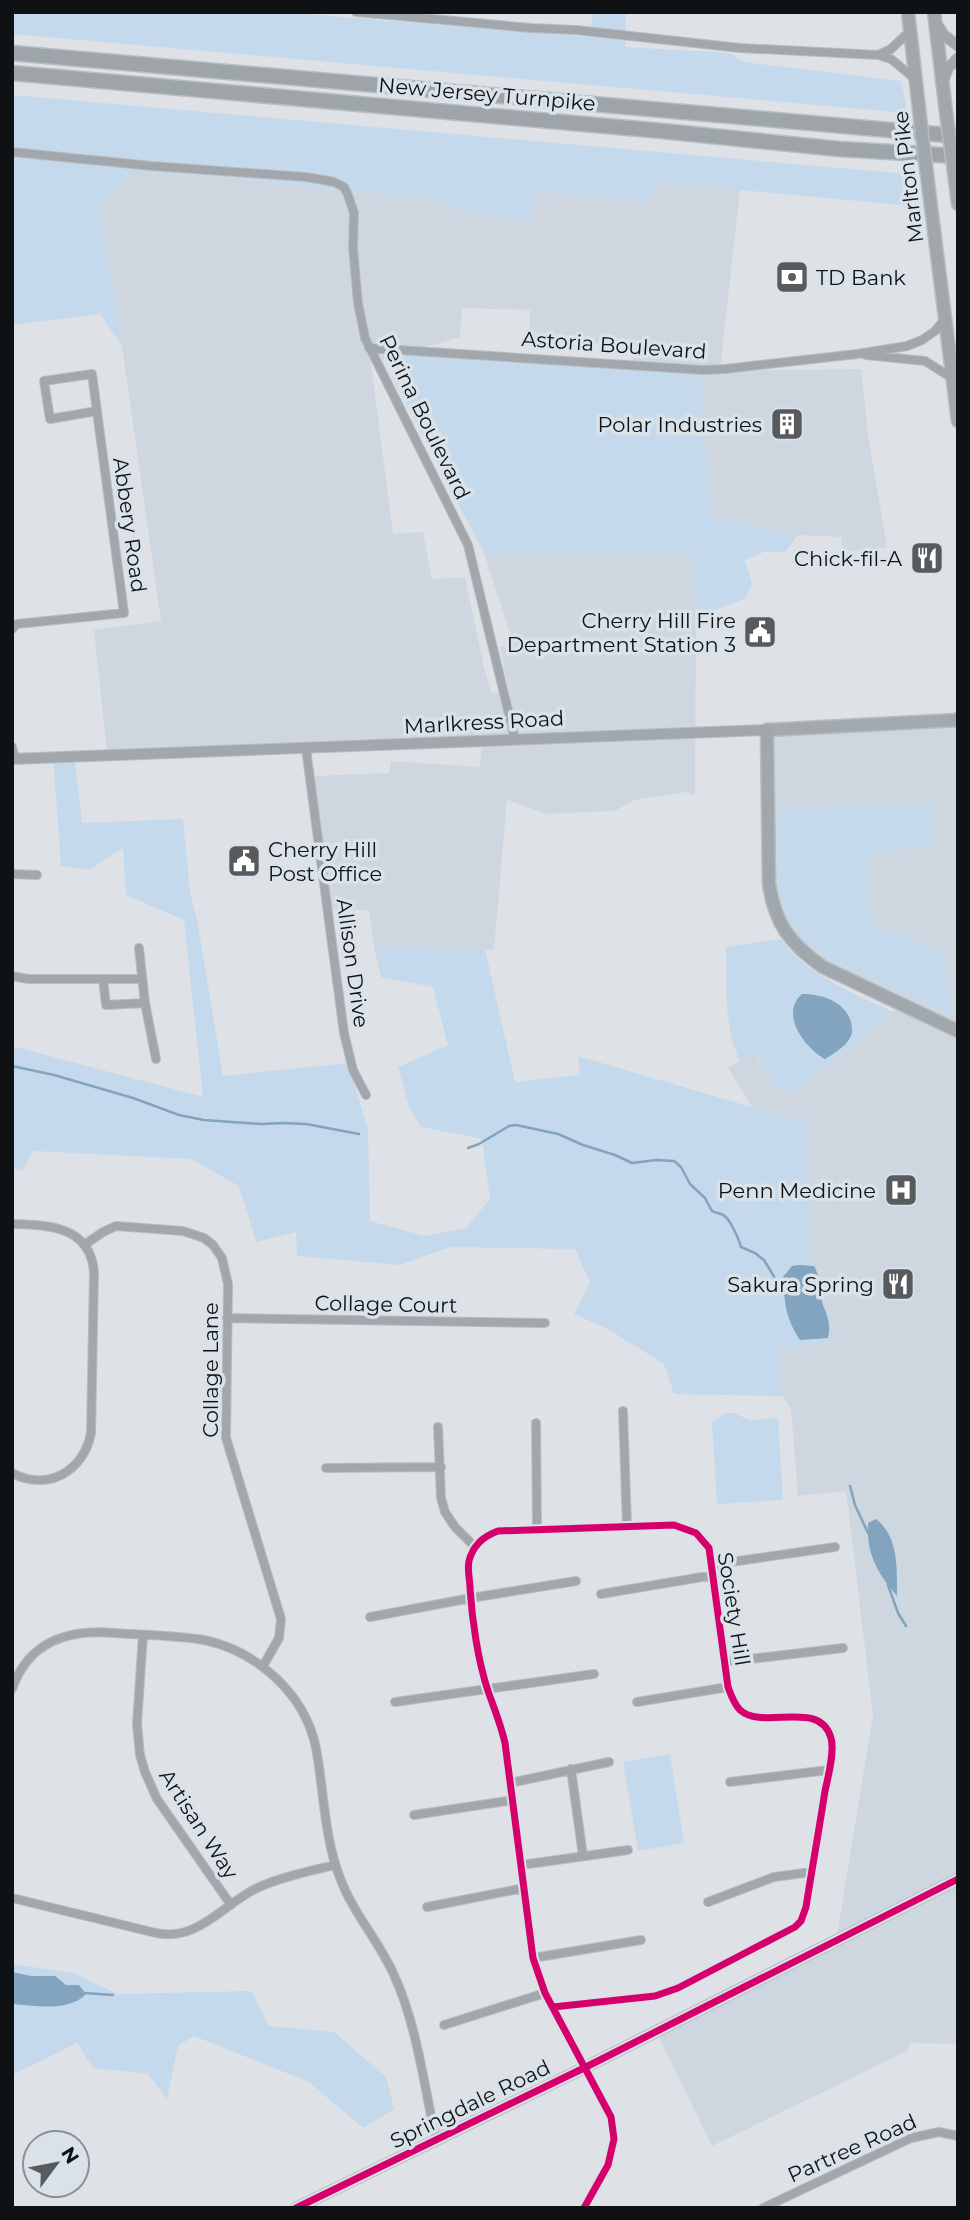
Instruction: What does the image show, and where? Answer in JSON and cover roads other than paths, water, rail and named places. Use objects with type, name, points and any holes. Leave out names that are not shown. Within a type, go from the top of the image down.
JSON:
[{"type":"highway","name":"Marlton Pike","points":[[908,12],[958,421]]},
{"type":"highway","points":[[934,14],[958,204]]},
{"type":"highway","name":"New Jersey Turnpike","points":[[12,53],[958,136]]},
{"type":"highway","name":"New Jersey Turnpike","points":[[12,73],[635,128],[839,149],[958,156]]},
{"type":"highway","points":[[767,730],[769,884],[772,906],[789,938],[804,954],[823,967],[958,1031]]},
{"type":"main road","name":"Marlkress Road","points":[[767,730],[957,720]]},
{"type":"main road","name":"Springdale Road","points":[[296,2208],[584,2068],[958,1879]]},
{"type":"street","points":[[356,12],[576,30],[740,48],[878,55],[891,59],[916,80]]},
{"type":"street","points":[[934,14],[944,36],[958,46]]},
{"type":"street","points":[[878,55],[891,49],[910,31]]},
{"type":"street","points":[[942,86],[947,71],[958,58]]},
{"type":"street","name":"Perina Boulevard","points":[[12,152],[306,177],[334,181],[344,187],[354,213],[353,248],[358,303],[369,348],[468,545],[515,739]]},
{"type":"street","name":"Astoria Boulevard","points":[[369,348],[703,370],[856,355],[907,346],[922,341],[945,319]]},
{"type":"street","name":"Astoria Boulevard","points":[[856,355],[925,361],[952,378]]},
{"type":"street","name":"Abbery Road","points":[[12,629],[17,624],[124,613],[97,411],[92,374],[44,382],[50,419],[97,411]]},
{"type":"street","name":"Marlkress Road","points":[[14,759],[767,730]]},
{"type":"street","points":[[12,747],[14,759]]},
{"type":"street","name":"Allison Drive","points":[[306,749],[344,1033],[353,1070],[366,1096]]},
{"type":"street","points":[[12,874],[37,875]]},
{"type":"street","points":[[139,948],[145,1003],[156,1059]]},
{"type":"street","points":[[12,976],[28,979],[142,979]]},
{"type":"street","points":[[103,979],[106,1005],[145,1003]]},
{"type":"street","points":[[12,1224],[60,1228],[74,1235],[92,1258],[94,1270],[89,1442],[76,1466],[62,1476],[37,1481],[12,1473]]},
{"type":"street","name":"Collage Lane","points":[[84,1245],[116,1226],[183,1231],[198,1235],[213,1245],[225,1263],[228,1284],[226,1438],[281,1619],[279,1638],[262,1667]]},
{"type":"street","name":"Collage Court","points":[[227,1318],[545,1323]]},
{"type":"street","points":[[623,1411],[627,1526]]},
{"type":"street","points":[[536,1423],[537,1529]]},
{"type":"street","points":[[438,1427],[441,1498],[445,1512],[455,1527],[475,1547],[469,1562],[471,1598],[488,1689],[505,1743],[533,1958],[545,1993],[611,2117],[614,2139],[608,2165],[584,2208]]},
{"type":"street","points":[[326,1468],[441,1467]]},
{"type":"street","name":"Society Hill","points":[[475,1547],[487,1535],[498,1531],[674,1525],[696,1533],[709,1548],[728,1687],[734,1702],[744,1713],[755,1717],[810,1717],[825,1726],[831,1737],[829,1770],[806,1908],[801,1921],[795,1927],[678,1989],[654,1996],[553,2007]]},
{"type":"street","points":[[601,1594],[714,1576],[730,1562],[835,1547]]},
{"type":"street","points":[[370,1618],[576,1581]]},
{"type":"street","points":[[12,1689],[30,1658],[59,1638],[86,1632],[209,1642],[241,1653],[262,1667],[293,1698],[311,1730],[316,1748],[335,1865],[351,1903],[387,1959],[410,2019],[436,2139]]},
{"type":"street","name":"Artisan Way","points":[[143,1635],[137,1724],[145,1772],[160,1804],[231,1905]]},
{"type":"street","points":[[725,1662],[843,1648]]},
{"type":"street","points":[[396,1702],[594,1674]]},
{"type":"street","points":[[637,1702],[728,1687]]},
{"type":"street","points":[[510,1783],[609,1762]]},
{"type":"street","points":[[571,1769],[583,1856]]},
{"type":"street","points":[[730,1782],[829,1770]]},
{"type":"street","points":[[414,1815],[513,1800]]},
{"type":"street","points":[[521,1865],[628,1850]]},
{"type":"street","points":[[12,1898],[164,1934],[177,1934],[195,1929],[264,1885],[335,1865]]},
{"type":"street","points":[[708,1902],[774,1877],[812,1872]]},
{"type":"street","points":[[428,1907],[524,1888]]},
{"type":"street","points":[[533,1958],[641,1940]]},
{"type":"street","points":[[444,2025],[545,1993]]},
{"type":"street","name":"Partree Road","points":[[763,2208],[911,2138],[939,2132],[958,2136]]},
{"type":"waterway","points":[[12,1066],[54,1075],[133,1098],[179,1115],[204,1120],[306,1124],[359,1134]]},
{"type":"waterway","points":[[468,1148],[509,1126],[516,1125],[558,1134],[632,1163],[674,1161],[681,1167],[690,1184],[705,1198],[712,1211],[728,1220],[741,1247],[764,1260],[785,1295]]},
{"type":"waterway","points":[[850,1486],[855,1505],[868,1533]]},
{"type":"waterway","points":[[888,1585],[906,1626]]},
{"type":"waterway","points":[[85,1993],[113,1995]]},
{"type":"place","name":"TD Bank","points":[[792,277]]},
{"type":"place","name":"Polar Industries","points":[[787,424]]},
{"type":"place","name":"Chick-fil-A","points":[[927,558]]},
{"type":"place","name":"Cherry Hill Fire Department Station 3","points":[[760,632]]},
{"type":"place","name":"Cherry Hill Post Office","points":[[244,861]]},
{"type":"place","name":"Penn Medicine","points":[[901,1190]]},
{"type":"place","name":"Sakura Spring","points":[[898,1284]]}]
